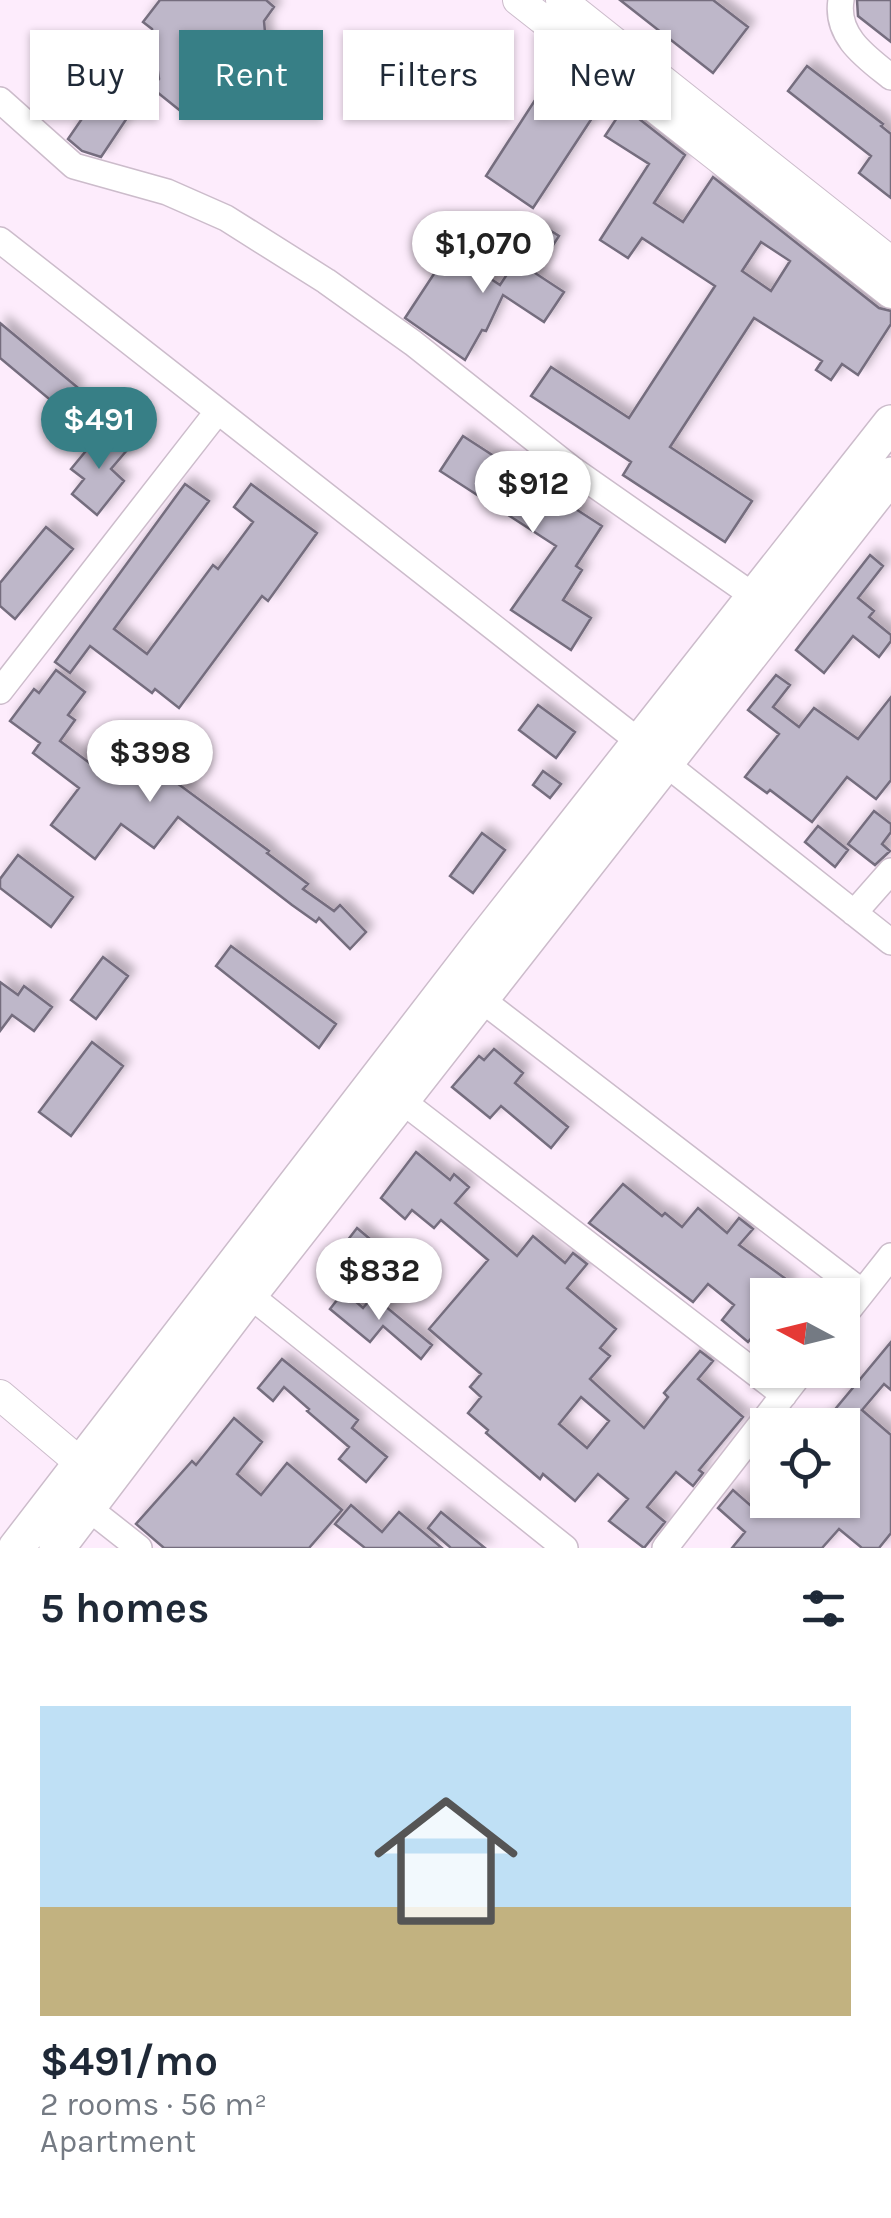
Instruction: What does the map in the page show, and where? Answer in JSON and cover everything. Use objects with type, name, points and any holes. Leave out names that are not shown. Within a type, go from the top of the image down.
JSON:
[{"type":"main road","points":[[653,753],[755,597],[891,423]]},
{"type":"main road","points":[[57,1548],[91,1485],[238,1286],[467,989],[653,753],[891,475]]},
{"type":"main road","points":[[16,1548],[91,1485]]},
{"type":"street","points":[[518,0],[891,292]]},
{"type":"street","points":[[561,0],[891,262]]},
{"type":"street","points":[[841,0],[843,31],[864,56],[891,77]]},
{"type":"street","points":[[0,100],[74,166],[182,198],[226,218],[326,281],[413,343],[572,469],[755,597]]},
{"type":"street","points":[[0,240],[891,942]]},
{"type":"street","points":[[0,692],[218,411]]},
{"type":"street","points":[[854,913],[891,871]]},
{"type":"street","points":[[467,989],[862,1292]]},
{"type":"street","points":[[390,1092],[784,1395]]},
{"type":"street","points":[[860,1295],[891,1256]]},
{"type":"street","points":[[238,1286],[564,1548]]},
{"type":"street","points":[[665,1548],[789,1388]]},
{"type":"street","points":[[0,1395],[91,1485],[138,1548]]},
{"type":"building","points":[[160,0],[266,0],[274,7],[264,21],[265,30],[179,30],[179,110],[159,94],[159,30],[152,30],[143,22]]},
{"type":"building","points":[[620,0],[713,0],[748,27],[713,73],[671,40],[671,30],[658,30]]},
{"type":"building","points":[[857,0],[891,0],[891,42],[858,16]]},
{"type":"building","points":[[807,66],[891,134],[891,198],[859,173],[871,156],[788,91]]},
{"type":"building","points":[[534,102],[534,120],[591,120],[533,208],[486,176]]},
{"type":"building","points":[[81,120],[126,120],[101,157],[82,151],[68,139]]},
{"type":"building","points":[[615,120],[641,120],[685,155],[654,203],[683,222],[713,177],[879,308],[891,311],[891,324],[858,375],[842,364],[831,380],[816,370],[822,361],[754,318],[670,447],[752,501],[725,542],[623,475],[631,462],[531,396],[551,367],[629,418],[715,286],[642,238],[628,258],[600,240],[649,164],[605,136]],"holes":[[[761,242],[790,261],[771,291],[742,271]]]},
{"type":"building","points":[[540,224],[559,236],[535,273],[564,292],[544,322],[503,295],[486,331],[482,330],[465,360],[405,318],[449,251],[500,285]]},
{"type":"building","points":[[0,323],[77,387],[60,408],[0,358]]},
{"type":"building","points":[[104,429],[128,449],[111,469],[124,481],[97,515],[72,494],[84,479],[71,469]]},
{"type":"building","points":[[463,436],[602,526],[576,566],[582,570],[563,600],[591,618],[571,650],[511,610],[556,546],[440,471]]},
{"type":"building","points":[[185,484],[209,501],[114,629],[147,654],[213,565],[218,569],[253,522],[234,507],[251,484],[317,533],[268,601],[262,596],[179,708],[155,689],[152,693],[90,646],[70,673],[55,662]]},
{"type":"building","points":[[46,527],[73,549],[15,619],[0,606],[0,583]]},
{"type":"building","points":[[870,555],[883,566],[858,598],[874,611],[869,617],[891,635],[891,641],[879,657],[853,636],[824,673],[796,650]]},
{"type":"building","points":[[56,670],[85,692],[68,715],[75,720],[60,741],[103,773],[124,744],[269,851],[308,884],[303,889],[334,911],[340,905],[366,932],[350,949],[319,918],[316,922],[292,905],[178,817],[154,848],[121,824],[95,859],[51,825],[79,788],[33,753],[40,743],[10,721],[34,689],[39,693]]},
{"type":"building","points":[[776,675],[790,685],[773,707],[799,727],[814,708],[858,739],[891,697],[891,780],[876,799],[847,777],[812,822],[770,790],[767,793],[745,777],[779,734],[748,710]]},
{"type":"building","points":[[538,705],[575,732],[556,758],[519,730]]},
{"type":"building","points":[[543,771],[561,784],[550,798],[533,785]]},
{"type":"building","points":[[874,811],[891,824],[891,832],[882,844],[890,851],[875,865],[848,844]]},
{"type":"building","points":[[818,826],[848,850],[835,867],[805,842]]},
{"type":"building","points":[[482,833],[505,850],[473,893],[450,876]]},
{"type":"building","points":[[18,855],[73,897],[51,927],[0,888],[0,879]]},
{"type":"building","points":[[231,946],[336,1024],[319,1048],[216,966]]},
{"type":"building","points":[[103,957],[128,976],[96,1019],[71,1000]]},
{"type":"building","points":[[0,982],[18,995],[24,986],[52,1007],[34,1031],[12,1015],[0,1031]]},
{"type":"building","points":[[92,1042],[123,1066],[71,1136],[39,1112]]},
{"type":"building","points":[[494,1049],[523,1073],[515,1083],[568,1127],[551,1148],[501,1106],[490,1118],[452,1087],[479,1056],[484,1060]]},
{"type":"building","points":[[416,1152],[450,1180],[454,1174],[469,1187],[455,1203],[517,1256],[533,1236],[565,1263],[573,1253],[587,1264],[567,1288],[616,1329],[600,1348],[610,1356],[590,1379],[644,1428],[668,1397],[664,1393],[700,1351],[713,1361],[698,1379],[743,1417],[699,1470],[703,1473],[693,1486],[676,1472],[647,1507],[665,1522],[644,1548],[609,1521],[628,1499],[598,1474],[575,1501],[543,1474],[540,1479],[468,1413],[481,1397],[470,1387],[481,1374],[429,1329],[488,1260],[441,1220],[434,1228],[412,1210],[405,1219],[381,1198]],"holes":[[[581,1397],[609,1421],[587,1448],[559,1424]]]},
{"type":"building","points":[[623,1184],[682,1227],[698,1208],[727,1233],[739,1218],[753,1229],[739,1245],[784,1278],[750,1278],[748,1342],[722,1320],[734,1305],[708,1284],[693,1302],[589,1223]]},
{"type":"building","points":[[357,1228],[408,1271],[398,1284],[347,1241]]},
{"type":"building","points":[[344,1291],[363,1308],[373,1296],[432,1345],[421,1359],[383,1326],[370,1342],[330,1309]]},
{"type":"building","points":[[891,1342],[891,1390],[884,1384],[862,1410],[891,1435],[891,1533],[879,1548],[862,1548],[839,1529],[822,1548],[732,1548],[745,1532],[718,1508],[733,1490],[750,1505],[750,1518],[860,1518],[860,1408],[836,1408],[853,1388],[860,1388],[860,1379]]},
{"type":"building","points":[[282,1359],[358,1420],[352,1428],[387,1457],[366,1482],[339,1459],[349,1447],[284,1387],[273,1401],[258,1388]]},
{"type":"building","points":[[234,1418],[262,1442],[237,1474],[261,1495],[287,1463],[342,1510],[309,1548],[164,1548],[136,1524],[192,1461],[196,1465]]},
{"type":"building","points":[[351,1505],[382,1532],[399,1512],[442,1548],[365,1548],[335,1524]]},
{"type":"building","points":[[441,1512],[485,1548],[451,1548],[428,1528]]}]
